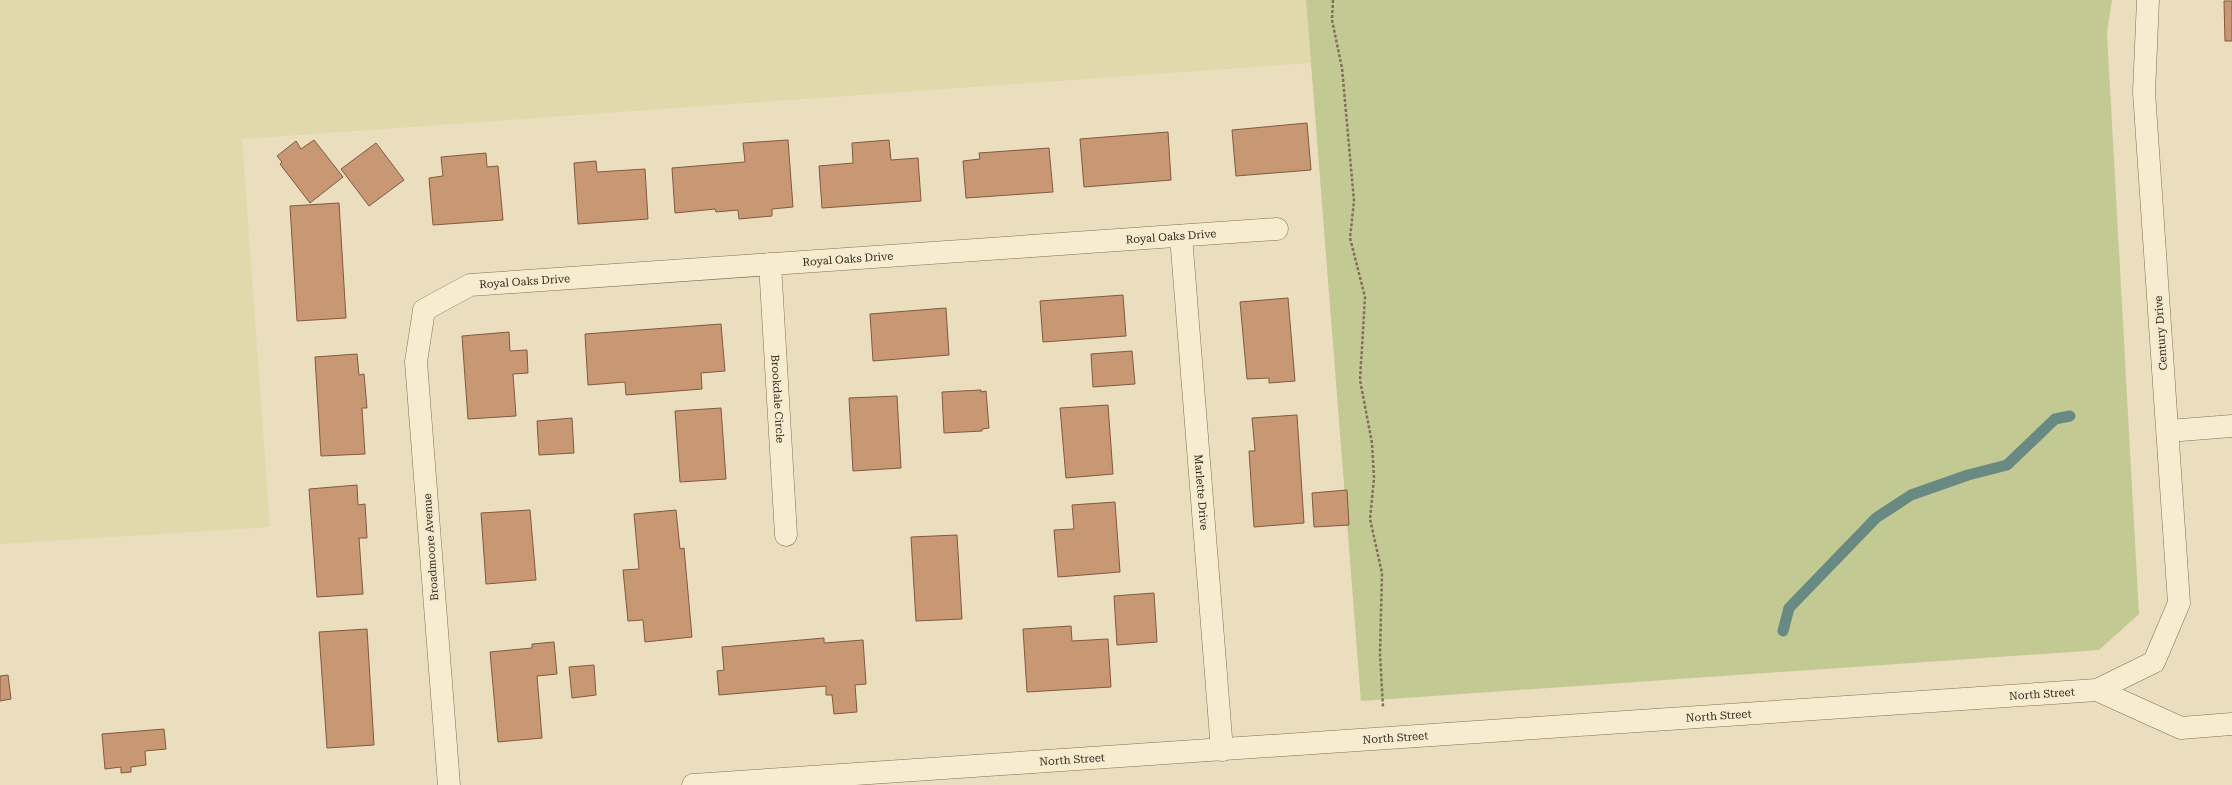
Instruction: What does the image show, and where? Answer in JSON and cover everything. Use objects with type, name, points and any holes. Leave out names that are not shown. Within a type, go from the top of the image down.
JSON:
[{"type":"street","name":"Century Drive","points":[[2148,0],[2144,92],[2179,603],[2154,662]]},
{"type":"street","name":"Royal Oaks Drive","points":[[424,310],[470,285],[1277,229]]},
{"type":"street","name":"Marlette Drive","points":[[1181,236],[1222,750]]},
{"type":"street","name":"Brookdale Circle","points":[[770,264],[786,535]]},
{"type":"street","name":"Broadmoore Avenue","points":[[424,310],[416,362],[449,785]]},
{"type":"street","points":[[2168,431],[2232,426]]},
{"type":"street","name":"North Street","points":[[693,785],[2097,690],[2154,662]]},
{"type":"street","name":"North Street","points":[[2097,690],[2181,728],[2232,724]]},
{"type":"path","points":[[1333,0],[1332,20],[1342,68],[1354,201],[1350,238],[1364,297],[1360,380],[1372,443],[1374,478],[1370,519],[1382,573],[1380,654],[1384,738]]},
{"type":"shaded area","points":[[0,0],[1306,0],[1310,63],[242,139],[270,527],[0,544]]},
{"type":"green space","points":[[1306,0],[2112,0],[2107,33],[2139,614],[2099,650],[1361,701]]},
{"type":"building","points":[[2224,1],[2232,1],[2232,41],[2225,41]]},
{"type":"building","points":[[1307,123],[1311,170],[1236,176],[1232,130]]},
{"type":"building","points":[[1168,132],[1171,180],[1084,187],[1080,139]]},
{"type":"building","points":[[314,140],[343,177],[310,203],[280,164],[282,162],[277,156],[296,141],[301,149]]},
{"type":"building","points":[[788,140],[793,207],[772,209],[772,216],[739,219],[738,210],[716,212],[715,209],[675,213],[672,168],[745,162],[743,143]]},
{"type":"building","points":[[889,140],[891,160],[918,158],[921,201],[822,208],[819,166],[853,163],[852,143]]},
{"type":"building","points":[[376,143],[404,180],[369,206],[341,169]]},
{"type":"building","points":[[1049,148],[1053,192],[966,198],[963,161],[980,159],[979,153]]},
{"type":"building","points":[[486,153],[487,167],[498,166],[503,220],[433,225],[429,178],[443,176],[441,157]]},
{"type":"building","points":[[596,161],[597,172],[645,169],[648,219],[578,224],[574,163]]},
{"type":"building","points":[[339,203],[346,318],[297,321],[290,206]]},
{"type":"building","points":[[1123,295],[1126,336],[1043,342],[1040,301]]},
{"type":"building","points":[[1288,298],[1295,381],[1269,383],[1269,378],[1247,379],[1240,302]]},
{"type":"building","points":[[946,308],[949,355],[873,361],[870,314]]},
{"type":"building","points":[[721,324],[725,371],[701,373],[702,389],[626,395],[625,382],[588,385],[585,334]]},
{"type":"building","points":[[509,332],[510,351],[527,350],[528,373],[513,374],[516,416],[468,419],[462,336]]},
{"type":"building","points":[[1132,351],[1135,384],[1093,387],[1091,354]]},
{"type":"building","points":[[357,354],[359,375],[364,374],[367,408],[362,408],[365,454],[321,456],[315,357]]},
{"type":"building","points":[[981,390],[981,392],[986,391],[989,428],[982,429],[982,431],[944,433],[942,392]]},
{"type":"building","points":[[897,396],[901,468],[853,471],[849,398]]},
{"type":"building","points":[[1108,405],[1113,474],[1066,478],[1060,408]]},
{"type":"building","points":[[721,408],[726,479],[680,482],[675,411]]},
{"type":"building","points":[[1297,415],[1304,523],[1254,527],[1249,451],[1255,451],[1252,418]]},
{"type":"building","points":[[572,418],[574,453],[539,455],[537,421]]},
{"type":"building","points":[[357,485],[358,505],[365,504],[367,538],[359,538],[363,594],[317,597],[309,489]]},
{"type":"building","points":[[1347,490],[1349,525],[1314,527],[1312,493]]},
{"type":"building","points":[[1115,502],[1120,572],[1058,577],[1054,530],[1074,529],[1072,505]]},
{"type":"building","points":[[530,510],[536,580],[486,584],[481,513]]},
{"type":"building","points":[[676,510],[680,549],[684,548],[692,637],[645,642],[643,620],[628,621],[623,570],[639,569],[634,514]]},
{"type":"building","points":[[957,535],[962,619],[916,621],[911,537]]},
{"type":"building","points":[[1154,593],[1157,642],[1117,645],[1114,596]]},
{"type":"building","points":[[1071,626],[1072,641],[1108,639],[1111,687],[1027,692],[1023,629]]},
{"type":"building","points":[[367,629],[374,745],[327,748],[319,632]]},
{"type":"building","points":[[824,638],[824,643],[863,640],[866,684],[855,685],[857,712],[834,714],[832,695],[826,695],[826,686],[719,695],[717,671],[724,670],[722,647]]},
{"type":"building","points":[[554,642],[557,674],[537,676],[542,738],[498,742],[490,652],[532,648],[532,644]]},
{"type":"building","points":[[594,665],[596,695],[572,698],[569,667]]},
{"type":"building","points":[[8,675],[11,699],[0,701],[0,676]]},
{"type":"building","points":[[164,729],[166,749],[145,751],[146,765],[131,767],[131,772],[121,773],[121,767],[105,769],[102,734]]},
{"type":"waterway","points":[[1783,631],[1789,608],[1876,518],[1911,495],[1968,475],[2007,465],[2055,419],[2070,416]]}]
